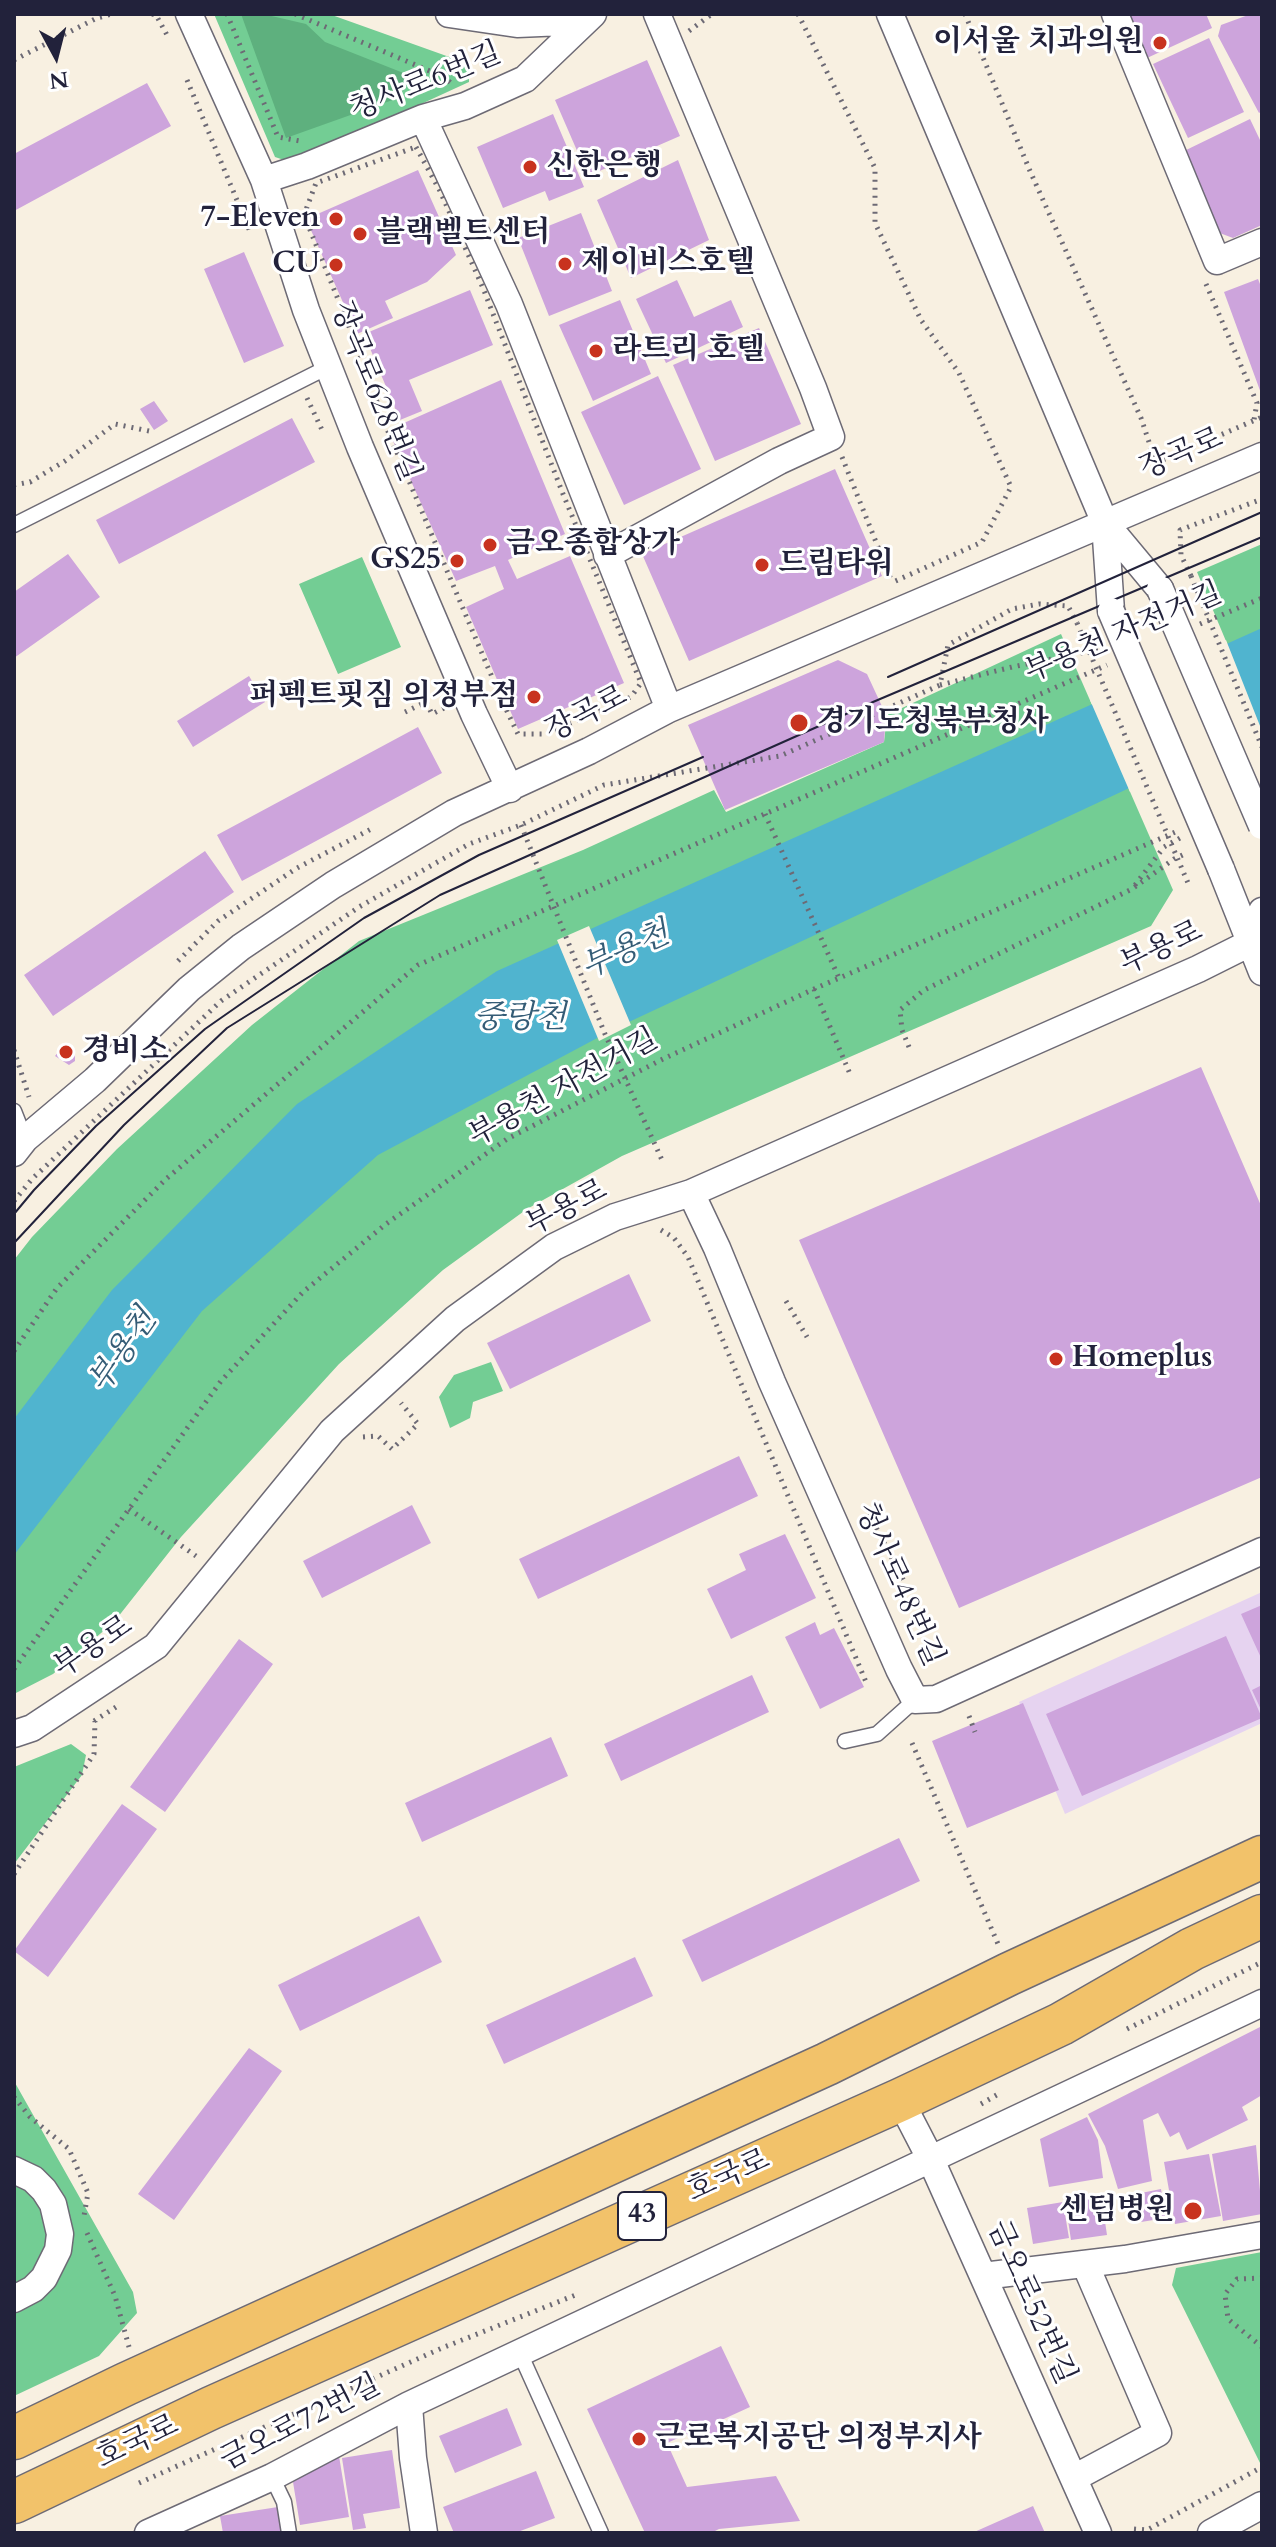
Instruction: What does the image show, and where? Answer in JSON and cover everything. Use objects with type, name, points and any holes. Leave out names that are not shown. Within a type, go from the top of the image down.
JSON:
[{"type":"main road","name":"호국로","points":[[14,2438],[140,2377],[827,2064],[1009,1974],[1262,1857]]},
{"type":"main road","name":"호국로","points":[[14,2502],[211,2408],[900,2100],[1061,2024],[1192,1949],[1262,1916]]},
{"type":"street","name":"장곡로628번길","points":[[189,14],[264,180],[306,310],[360,447],[468,700],[510,789]]},
{"type":"street","points":[[449,14],[517,24],[564,22],[591,14]]},
{"type":"street","name":"청사로6번길","points":[[264,180],[307,166],[423,118],[465,106],[525,79],[591,14]]},
{"type":"street","points":[[607,555],[779,461],[831,437],[657,14]]},
{"type":"street","points":[[890,14],[1105,523],[1160,589],[1262,826]]},
{"type":"street","points":[[1115,14],[1217,261],[1262,242]]},
{"type":"street","points":[[423,118],[509,304],[669,709]]},
{"type":"street","name":"장곡로","points":[[19,1146],[95,1080],[189,989],[241,947],[333,885],[441,821],[589,751],[669,709],[1262,456]]},
{"type":"street","points":[[1105,523],[1111,611],[1221,869],[1256,940],[1262,972]]},
{"type":"street","points":[[1256,940],[1262,911]]},
{"type":"street","name":"부용로","points":[[23,1731],[156,1646],[332,1431],[455,1319],[554,1247],[615,1217],[691,1193],[1198,969],[1256,940]]},
{"type":"street","name":"청사로48번길","points":[[691,1193],[915,1700],[936,1699],[1262,1551]]},
{"type":"street","points":[[409,2405],[1262,2003]]},
{"type":"street","name":"금오로52번길","points":[[900,2100],[931,2160],[1098,2533]]},
{"type":"street","points":[[14,2170],[33,2179],[44,2190],[53,2204],[60,2234],[58,2250],[44,2278],[33,2289],[14,2299]]},
{"type":"street","points":[[983,2276],[1085,2264],[1262,2235]]},
{"type":"street","points":[[1074,2478],[1158,2433],[1085,2264]]},
{"type":"street","name":"금오로72번길","points":[[148,2533],[272,2477],[409,2405],[424,2533]]},
{"type":"street","points":[[1211,2533],[1262,2505]]},
{"type":"lane","points":[[14,525],[330,366]]},
{"type":"lane","points":[[14,1111],[19,1146]]},
{"type":"lane","points":[[845,1741],[877,1734],[915,1700]]},
{"type":"lane","points":[[519,2351],[601,2533]]},
{"type":"lane","points":[[272,2477],[284,2502],[289,2533]]},
{"type":"path","points":[[14,60],[97,18],[112,14]]},
{"type":"path","points":[[152,14],[156,15],[168,36]]},
{"type":"path","points":[[227,14],[278,137],[300,141],[314,136]]},
{"type":"path","points":[[295,14],[444,77],[451,83],[437,90]]},
{"type":"path","points":[[798,14],[875,168],[875,223],[921,320],[959,373],[1011,487],[982,542]]},
{"type":"path","points":[[965,14],[1030,171],[1141,418],[1156,463],[1262,417]]},
{"type":"path","points":[[186,78],[256,244]]},
{"type":"path","points":[[440,191],[416,147],[316,183],[304,215],[387,429],[518,734],[546,734],[575,722],[631,697],[641,683]]},
{"type":"path","points":[[306,397],[325,435]]},
{"type":"path","points":[[14,485],[30,482],[65,461],[115,424],[149,431]]},
{"type":"path","points":[[1262,499],[1180,530],[1181,555],[1262,747]]},
{"type":"path","name":"부용천 자전거길","points":[[1191,628],[1262,598]]},
{"type":"path","points":[[940,685],[948,645],[1012,609],[1039,604],[1068,606],[1188,883]]},
{"type":"path","points":[[14,1201],[32,1179],[221,1001],[359,907],[469,844],[521,825],[604,785],[780,756],[940,685],[1102,649]]},
{"type":"path","name":"부용천 자전거길","points":[[14,1351],[57,1288],[166,1179],[418,965],[1120,659]]},
{"type":"path","points":[[438,695],[447,716]]},
{"type":"path","points":[[405,712],[426,702],[432,714],[444,708]]},
{"type":"path","points":[[765,814],[839,978]]},
{"type":"path","points":[[521,825],[605,1034],[662,1160]]},
{"type":"path","points":[[170,969],[218,921],[297,868],[376,826]]},
{"type":"path","name":"부용천 자전거길","points":[[14,1669],[221,1381],[303,1292],[386,1224],[507,1139],[663,1059],[814,989],[1181,829]]},
{"type":"path","points":[[909,1047],[902,1030],[900,1010],[924,990],[1132,889]]},
{"type":"path","points":[[814,989],[850,1074]]},
{"type":"path","points":[[14,1050],[32,1105]]},
{"type":"path","points":[[651,1228],[666,1232],[688,1257],[866,1682]]},
{"type":"path","points":[[786,1301],[807,1337]]},
{"type":"path","points":[[378,1436],[392,1449],[418,1424],[401,1402],[406,1391]]},
{"type":"path","points":[[129,1509],[196,1556]]},
{"type":"path","points":[[869,1514],[905,1583]]},
{"type":"path","points":[[969,1716],[975,1732]]},
{"type":"path","points":[[14,1874],[94,1754],[95,1721]]},
{"type":"path","points":[[912,1743],[1001,1952]]},
{"type":"path","points":[[14,2097],[30,2117],[69,2149],[88,2193],[83,2218]]},
{"type":"path","points":[[86,2230],[115,2296],[131,2356]]},
{"type":"path","points":[[1262,2278],[1237,2279],[1225,2294],[1228,2319],[1262,2347]]},
{"type":"path","points":[[138,2483],[442,2348],[580,2293]]},
{"type":"path","points":[[1134,2529],[1147,2530],[1262,2467]]},
{"type":"shaded area","points":[[1262,1592],[1262,1723],[1065,1814],[1019,1702]]},
{"type":"green space","points":[[214,14],[329,14],[469,64],[469,82],[293,163],[275,157]]},
{"type":"green space","points":[[241,14],[263,14],[306,24],[325,42],[406,74],[401,97],[286,138]]},
{"type":"green space","points":[[1262,544],[1262,727],[1197,572]]},
{"type":"green space","points":[[362,557],[401,647],[338,674],[299,584]]},
{"type":"green space","points":[[1061,634],[1173,890],[1151,926],[622,1156],[527,1209],[443,1270],[339,1364],[181,1537],[114,1622],[53,1674],[14,1694],[14,1260],[32,1237],[117,1149],[252,1025],[359,941],[583,850],[714,790],[726,812],[884,742],[887,715]]},
{"type":"green space","points":[[491,1362],[503,1391],[473,1402],[470,1418],[450,1428],[439,1397],[454,1375]]},
{"type":"green space","points":[[71,1744],[86,1755],[82,1775],[14,1864],[14,1767]]},
{"type":"green space","points":[[14,2081],[133,2292],[137,2313],[99,2356],[14,2396]]},
{"type":"green space","points":[[1262,2252],[1262,2467],[1172,2285],[1176,2268]]},
{"type":"water","name":"중랑천","points":[[1262,628],[1262,726],[616,1028],[378,1155],[202,1311],[14,1555],[14,1419],[112,1290],[297,1104],[497,971]]},
{"type":"pier","points":[[1226,640],[1262,731],[1130,792],[1090,700]]},
{"type":"pier","points":[[589,926],[631,1025],[599,1041],[557,940]]},
{"type":"building","name":"이서울 치과의원","points":[[1126,14],[1206,14],[1212,28],[1147,58]]},
{"type":"building","points":[[1251,14],[1262,14],[1262,111],[1259,113],[1218,36],[1221,25]]},
{"type":"building","points":[[1209,38],[1244,112],[1188,138],[1153,64]]},
{"type":"building","points":[[647,60],[680,136],[588,176],[555,100]]},
{"type":"building","points":[[147,83],[171,126],[14,211],[14,154]]},
{"type":"building","name":"신한은행","points":[[553,114],[584,187],[549,201],[545,191],[503,208],[477,147]]},
{"type":"building","points":[[1250,119],[1262,139],[1262,225],[1233,238],[1217,232],[1182,152]]},
{"type":"building","points":[[678,160],[709,240],[631,278],[597,200]]},
{"type":"building","points":[[418,170],[456,255],[427,282],[385,301],[393,318],[357,334],[306,219]]},
{"type":"building","name":"제이비스호텔","points":[[581,213],[612,291],[549,316],[518,238]]},
{"type":"building","points":[[244,252],[284,346],[244,363],[204,269]]},
{"type":"building","points":[[1258,279],[1262,289],[1262,396],[1224,292]]},
{"type":"building","points":[[677,280],[694,317],[731,300],[743,327],[666,363],[636,299]]},
{"type":"building","points":[[470,290],[493,345],[409,380],[422,411],[400,420],[364,334]]},
{"type":"building","points":[[620,300],[651,374],[593,401],[559,325]]},
{"type":"building","points":[[759,328],[801,424],[715,461],[673,365]]},
{"type":"building","points":[[658,376],[701,469],[624,505],[581,412]]},
{"type":"building","name":"금오종합상가","points":[[501,380],[565,534],[508,560],[517,579],[570,556],[624,683],[518,729],[466,607],[504,589],[495,566],[456,581],[388,430]]},
{"type":"building","points":[[154,401],[168,421],[154,430],[140,409]]},
{"type":"building","points":[[292,418],[315,462],[119,564],[96,520]]},
{"type":"building","name":"드림타워","points":[[835,469],[882,576],[689,661],[642,554]]},
{"type":"building","points":[[68,554],[100,597],[14,658],[14,592]]},
{"type":"building","name":"경기도청북부청사","points":[[838,660],[867,674],[886,715],[884,742],[725,810],[688,725]]},
{"type":"building","points":[[249,676],[265,702],[193,747],[177,721]]},
{"type":"building","points":[[418,727],[442,773],[242,881],[217,835]]},
{"type":"building","points":[[205,851],[234,892],[53,1016],[24,975]]},
{"type":"building","name":"경비소","points":[[66,1043],[75,1050],[75,1061],[69,1065],[55,1056]]},
{"type":"building","name":"Homeplus","points":[[1201,1067],[1262,1208],[1262,1477],[959,1608],[799,1240]]},
{"type":"building","points":[[629,1274],[651,1321],[510,1389],[487,1343]]},
{"type":"building","points":[[739,1456],[758,1496],[538,1599],[519,1559]]},
{"type":"building","points":[[412,1505],[431,1543],[322,1598],[303,1561]]},
{"type":"building","points":[[785,1534],[816,1598],[731,1639],[707,1589],[746,1570],[739,1554]]},
{"type":"building","points":[[1262,1605],[1262,1660],[1241,1614]]},
{"type":"building","points":[[815,1622],[820,1635],[834,1628],[864,1687],[820,1709],[785,1637]]},
{"type":"building","points":[[1226,1636],[1262,1718],[1082,1796],[1046,1714]]},
{"type":"building","points":[[239,1639],[273,1664],[165,1812],[130,1787]]},
{"type":"building","points":[[752,1675],[769,1712],[621,1781],[604,1744]]},
{"type":"building","points":[[1262,1685],[1262,1712],[1252,1690]]},
{"type":"building","points":[[1023,1703],[1059,1790],[967,1828],[932,1741]]},
{"type":"building","points":[[551,1737],[568,1776],[422,1842],[405,1803]]},
{"type":"building","points":[[122,1804],[157,1829],[48,1977],[14,1951]]},
{"type":"building","points":[[899,1838],[920,1881],[702,1982],[682,1940]]},
{"type":"building","points":[[419,1916],[442,1962],[300,2031],[278,1985]]},
{"type":"building","points":[[635,1957],[653,1996],[504,2064],[486,2025]]},
{"type":"building","name":"센텀병원","points":[[1262,2026],[1262,2095],[1242,2107],[1248,2120],[1187,2150],[1179,2132],[1170,2137],[1158,2113],[1143,2120],[1152,2181],[1118,2189],[1105,2146],[1088,2114]]},
{"type":"building","points":[[249,2048],[282,2071],[174,2220],[138,2194]]},
{"type":"building","points":[[1087,2117],[1098,2140],[1103,2178],[1049,2187],[1040,2139]]},
{"type":"building","points":[[1256,2145],[1262,2214],[1223,2221],[1212,2154]]},
{"type":"building","points":[[1209,2154],[1221,2216],[1175,2224],[1164,2162]]},
{"type":"building","points":[[1161,2189],[1166,2218],[1141,2222],[1136,2194]]},
{"type":"building","points":[[1101,2195],[1107,2235],[1071,2240],[1065,2201]]},
{"type":"building","points":[[1063,2202],[1069,2238],[1033,2244],[1027,2208]]},
{"type":"building","name":"근로복지공단 의정부지사","points":[[721,2346],[750,2407],[715,2423],[719,2432],[692,2445],[687,2434],[667,2443],[687,2487],[776,2476],[800,2521],[719,2529],[711,2533],[645,2533],[587,2409]]},
{"type":"building","points":[[507,2408],[522,2445],[455,2473],[439,2436]]},
{"type":"building","points":[[392,2450],[400,2508],[363,2514],[366,2528],[353,2530],[342,2458]]},
{"type":"building","points":[[339,2456],[349,2517],[300,2525],[293,2482]]},
{"type":"building","points":[[536,2471],[555,2518],[515,2533],[454,2533],[443,2507]]},
{"type":"building","points":[[1033,2506],[1045,2533],[972,2533]]},
{"type":"building","points":[[278,2507],[282,2533],[223,2533],[220,2516]]},
{"type":"tram line","points":[[888,677],[1262,512]]},
{"type":"tram line","points":[[14,1243],[124,1125],[227,1028],[440,895],[873,702],[1262,537]]},
{"type":"tram line","points":[[14,1214],[96,1126],[205,1029],[364,918],[479,855],[703,757]]},
{"type":"place","name":"이서울 치과의원","points":[[1160,43]]},
{"type":"place","name":"신한은행","points":[[530,167]]},
{"type":"place","name":"7-Eleven","points":[[336,219]]},
{"type":"place","name":"블랙벨트센터","points":[[360,234]]},
{"type":"place","name":"제이비스호텔","points":[[565,264]]},
{"type":"place","name":"CU","points":[[336,265]]},
{"type":"place","name":"라트리 호텔","points":[[596,351]]},
{"type":"place","name":"금오종합상가","points":[[490,545]]},
{"type":"place","name":"GS25","points":[[457,561]]},
{"type":"place","name":"드림타워","points":[[762,565]]},
{"type":"place","name":"퍼펙트핏짐 의정부점","points":[[534,697]]},
{"type":"place","name":"경기도청북부청사","points":[[799,723]]},
{"type":"place","name":"경비소","points":[[66,1052]]},
{"type":"place","name":"Homeplus","points":[[1056,1359]]},
{"type":"place","name":"센텀병원","points":[[1193,2211]]},
{"type":"place","name":"근로복지공단 의정부지사","points":[[639,2439]]},
{"type":"water label","name":"부용천","points":[[626,952]]},
{"type":"water label","name":"부용천","points":[[124,1352]]}]
